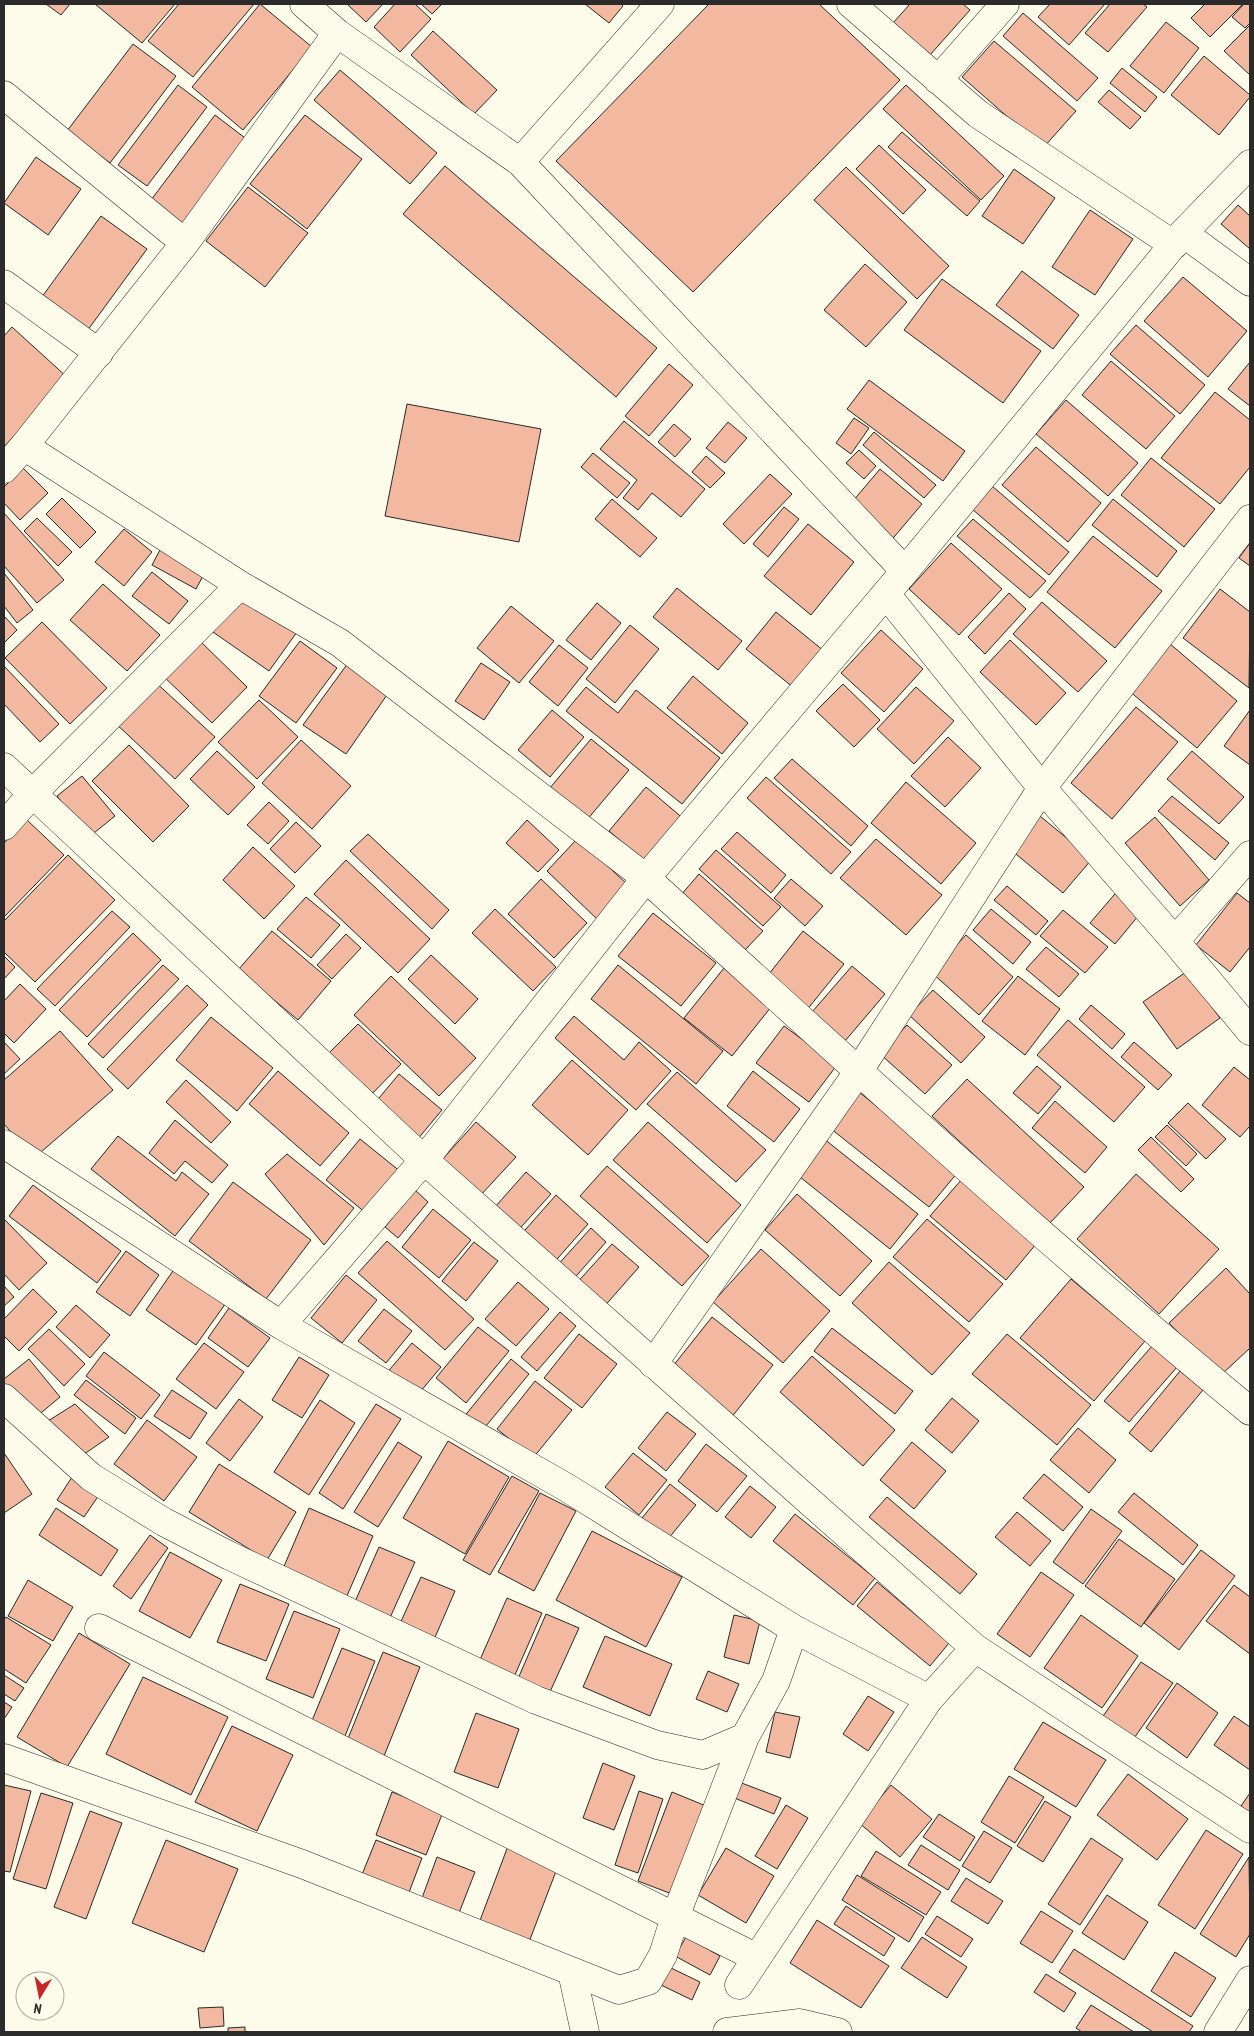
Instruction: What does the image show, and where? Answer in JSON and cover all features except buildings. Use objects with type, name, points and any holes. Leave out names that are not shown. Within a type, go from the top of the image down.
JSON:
[{"type":"street","points":[[304,4],[337,33],[520,162],[905,571]]},
{"type":"street","points":[[520,162],[660,4]]},
{"type":"street","points":[[851,4],[978,114],[1250,282]]},
{"type":"street","points":[[938,80],[1005,4]]},
{"type":"street","points":[[4,469],[99,353],[185,243],[337,33]]},
{"type":"street","points":[[4,96],[185,243]]},
{"type":"street","points":[[281,1325],[424,1160],[646,878],[886,594],[1178,239],[1250,164]]},
{"type":"street","points":[[4,284],[99,353]]},
{"type":"street","points":[[24,446],[240,585],[340,643],[646,878],[858,1072],[1136,1317],[1250,1411]]},
{"type":"street","points":[[653,1364],[858,1072],[1042,788],[1250,519]]},
{"type":"street","points":[[4,826],[32,794],[240,585]]},
{"type":"street","points":[[886,594],[1042,788],[1175,941],[1250,1031]]},
{"type":"street","points":[[4,768],[424,1160],[975,1648],[1250,1829]]},
{"type":"street","points":[[1175,941],[1250,855]]},
{"type":"street","points":[[4,1144],[281,1325],[564,1486],[794,1629],[929,1698]]},
{"type":"street","points":[[4,1398],[91,1477],[164,1522],[230,1556],[536,1700],[657,1745],[703,1755],[744,1737]]},
{"type":"street","points":[[99,1628],[757,1958]]},
{"type":"street","points":[[4,1758],[302,1864],[619,1990],[648,1981],[663,1955],[675,1917],[744,1737],[776,1681],[794,1629]]},
{"type":"street","points":[[739,1986],[929,1698],[975,1648]]},
{"type":"street","points":[[572,1972],[585,2032]]},
{"type":"street","points":[[1218,2032],[1250,1980]]},
{"type":"street","points":[[727,2032],[800,2023],[838,2032]]}]
